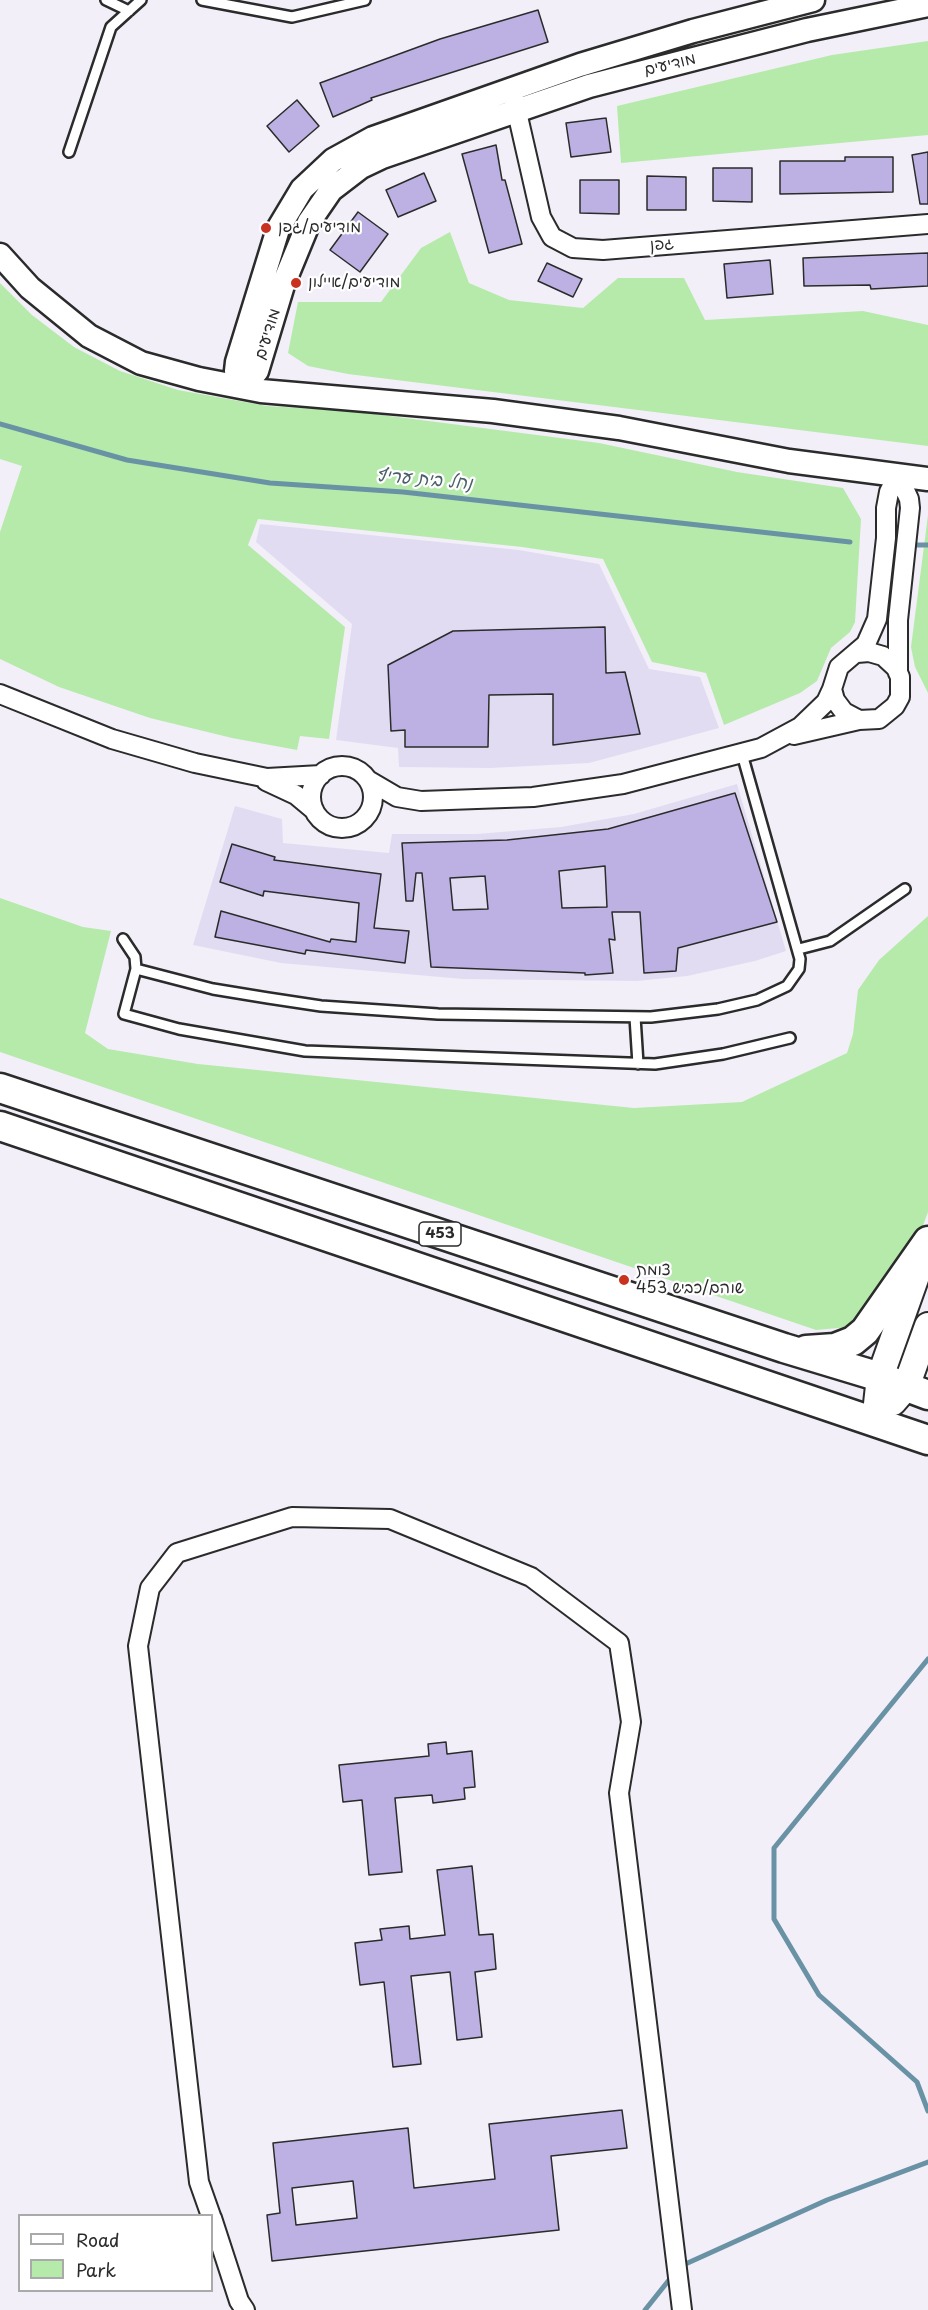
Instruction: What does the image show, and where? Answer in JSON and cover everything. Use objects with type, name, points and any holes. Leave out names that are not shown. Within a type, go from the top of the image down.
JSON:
[{"type":"main road","name":"453","points":[[0,1088],[917,1391]]},
{"type":"main road","name":"453","points":[[0,1126],[928,1440]]},
{"type":"main road","points":[[784,1348],[817,1351],[853,1341],[877,1318],[928,1242]]},
{"type":"main road","points":[[875,1422],[880,1377],[928,1242]]},
{"type":"main road","points":[[875,1422],[917,1391],[928,1326]]},
{"type":"street","name":"מודיעים","points":[[813,0],[693,31],[511,89],[363,142],[333,160],[302,189],[278,229],[241,347],[236,370],[243,387],[257,371],[300,240],[309,222],[331,190],[344,178],[382,157],[589,86],[807,30],[928,5]]},
{"type":"street","name":"גפן","points":[[511,89],[541,217],[552,237],[573,248],[603,250],[928,224]]},
{"type":"street","points":[[0,255],[55,310],[114,350],[168,371],[243,387],[493,411],[618,428],[789,461],[928,479]]},
{"type":"street","points":[[781,739],[826,702],[838,667],[857,653],[872,634],[880,607],[886,508],[889,492],[898,475]]},
{"type":"street","points":[[256,776],[296,795],[314,810],[321,820],[335,827],[354,826],[365,818],[391,806],[421,801],[490,800],[576,792],[623,784],[742,754],[781,739],[859,720],[879,719],[895,706],[901,687],[898,673],[898,620],[910,508],[909,499],[898,475]]},
{"type":"street","points":[[857,653],[869,652],[883,656],[898,673]]},
{"type":"street","points":[[832,689],[839,706],[859,720]]},
{"type":"street","points":[[0,694],[112,740],[195,763],[256,776],[290,778],[321,775]]},
{"type":"street","points":[[314,810],[312,789],[321,775],[334,767],[345,766],[357,770],[368,780],[397,797],[421,801]]},
{"type":"street","points":[[365,818],[372,807],[374,797],[368,780]]},
{"type":"street","points":[[210,2214],[199,2182],[138,1646],[150,1588],[177,1553],[292,1517],[390,1519],[531,1577],[619,1643],[631,1722],[619,1793],[682,2310]]},
{"type":"street","points":[[213,2223],[239,2301],[245,2310]]},
{"type":"lane","points":[[106,0],[129,11]]},
{"type":"lane","points":[[69,152],[111,27],[141,0]]},
{"type":"lane","points":[[202,0],[292,17],[365,0]]},
{"type":"lane","points":[[136,969],[213,989],[321,1006],[438,1014],[635,1017],[718,1009],[776,992],[794,979],[799,969],[799,949],[742,754]]},
{"type":"lane","points":[[799,949],[830,941],[905,889]]},
{"type":"lane","points":[[123,939],[135,957],[136,969],[124,1014],[239,1041],[305,1051],[638,1064],[693,1060],[789,1038]]},
{"type":"lane","points":[[635,1017],[638,1064]]},
{"type":"shaded area","points":[[260,524],[519,550],[599,564],[649,669],[700,677],[719,728],[589,763],[490,768],[399,767],[398,748],[336,740],[352,624],[256,542]]},
{"type":"shaded area","points":[[737,784],[786,951],[755,961],[687,976],[637,981],[463,979],[281,963],[193,945],[235,806],[282,819],[283,843],[389,853],[392,834],[477,834],[561,827],[634,814]]},
{"type":"green space","points":[[928,41],[928,135],[621,163],[617,106],[832,55]]},
{"type":"green space","points":[[450,232],[469,283],[509,300],[583,308],[618,278],[684,278],[705,320],[863,311],[928,325],[928,446],[348,374],[308,366],[288,353],[298,302],[381,302],[421,248]]},
{"type":"green space","points":[[0,283],[32,315],[74,347],[120,371],[178,390],[267,406],[351,411],[599,443],[737,472],[843,488],[861,519],[855,622],[850,632],[831,648],[817,681],[800,693],[724,725],[706,673],[652,662],[603,559],[522,547],[258,519],[248,545],[345,627],[329,739],[300,736],[297,750],[232,738],[150,718],[59,687],[0,659],[0,532],[22,466],[0,459]]},
{"type":"green space","points":[[928,515],[928,693],[915,667],[911,647]]},
{"type":"green space","points":[[0,898],[83,927],[111,931],[85,1033],[108,1049],[198,1064],[634,1108],[742,1102],[847,1053],[853,1034],[858,990],[879,960],[928,916],[928,1212],[921,1231],[881,1299],[849,1327],[816,1330],[0,1052]]},
{"type":"building","points":[[538,10],[548,42],[371,98],[372,100],[333,117],[320,83],[440,39]]},
{"type":"building","points":[[297,100],[319,126],[289,152],[267,126]]},
{"type":"building","points":[[606,118],[611,152],[571,157],[566,123]]},
{"type":"building","points":[[496,145],[502,180],[505,180],[522,244],[489,253],[462,154]]},
{"type":"building","points":[[928,152],[928,204],[920,204],[912,155]]},
{"type":"building","points":[[845,157],[893,157],[893,192],[780,194],[780,161],[845,161]]},
{"type":"building","points":[[713,168],[752,168],[752,202],[713,201]]},
{"type":"building","points":[[424,173],[436,201],[398,217],[386,190]]},
{"type":"building","points":[[647,176],[686,177],[686,210],[647,210]]},
{"type":"building","points":[[580,180],[619,180],[619,214],[580,213]]},
{"type":"building","points":[[358,212],[388,234],[360,272],[330,250]]},
{"type":"building","points":[[928,253],[928,286],[871,289],[870,285],[804,286],[803,258]]},
{"type":"building","points":[[770,260],[773,294],[727,298],[724,264]]},
{"type":"building","points":[[547,263],[582,279],[573,297],[538,281]]},
{"type":"building","points":[[605,627],[606,673],[625,672],[640,734],[553,745],[553,694],[489,695],[488,747],[405,747],[405,730],[391,731],[388,665],[453,631]]},
{"type":"building","points":[[735,793],[777,922],[678,948],[676,971],[644,973],[640,912],[612,912],[615,940],[609,939],[613,973],[585,975],[585,973],[431,967],[422,873],[416,873],[413,901],[406,901],[402,843],[507,840],[608,829]],"holes":[[[605,866],[607,907],[562,908],[559,871]],[[485,876],[488,909],[453,910],[450,878]]]},
{"type":"building","points":[[232,844],[275,857],[274,860],[381,874],[374,928],[409,931],[405,963],[306,950],[305,954],[215,937],[221,911],[330,942],[331,939],[356,942],[359,903],[264,891],[263,896],[220,882]]},
{"type":"building","points":[[446,1742],[447,1754],[472,1751],[475,1787],[464,1788],[465,1799],[433,1803],[432,1795],[395,1798],[402,1872],[369,1875],[362,1800],[343,1802],[339,1765],[429,1756],[428,1744]]},
{"type":"building","points":[[472,1866],[479,1935],[493,1934],[496,1969],[475,1972],[482,2037],[457,2040],[450,1972],[411,1976],[421,2064],[393,2067],[384,1982],[360,1985],[355,1943],[382,1940],[380,1929],[409,1926],[410,1939],[445,1935],[437,1870]]},
{"type":"building","points":[[622,2110],[627,2148],[551,2156],[559,2230],[272,2261],[267,2215],[280,2213],[273,2143],[408,2128],[414,2188],[495,2179],[489,2124]],"holes":[[[353,2181],[357,2218],[296,2225],[292,2188]]]},
{"type":"waterway","name":"נחל בית עריף","points":[[0,424],[127,460],[270,483],[403,492],[850,542]]},
{"type":"waterway","name":"נחל בית עריף","points":[[917,545],[928,545]]},
{"type":"waterway","points":[[928,1659],[774,1848],[774,1919],[819,1995],[917,2082],[928,2111]]},
{"type":"waterway","points":[[681,2266],[827,2200],[928,2162]]},
{"type":"waterway","points":[[645,2310],[673,2275]]},
{"type":"place","name":"מודיעים/גפן","points":[[266,228]]},
{"type":"place","name":"מודיעים/איילון","points":[[296,283]]},
{"type":"place","name":"צומת שוהם/כביש 453","points":[[624,1280]]}]
